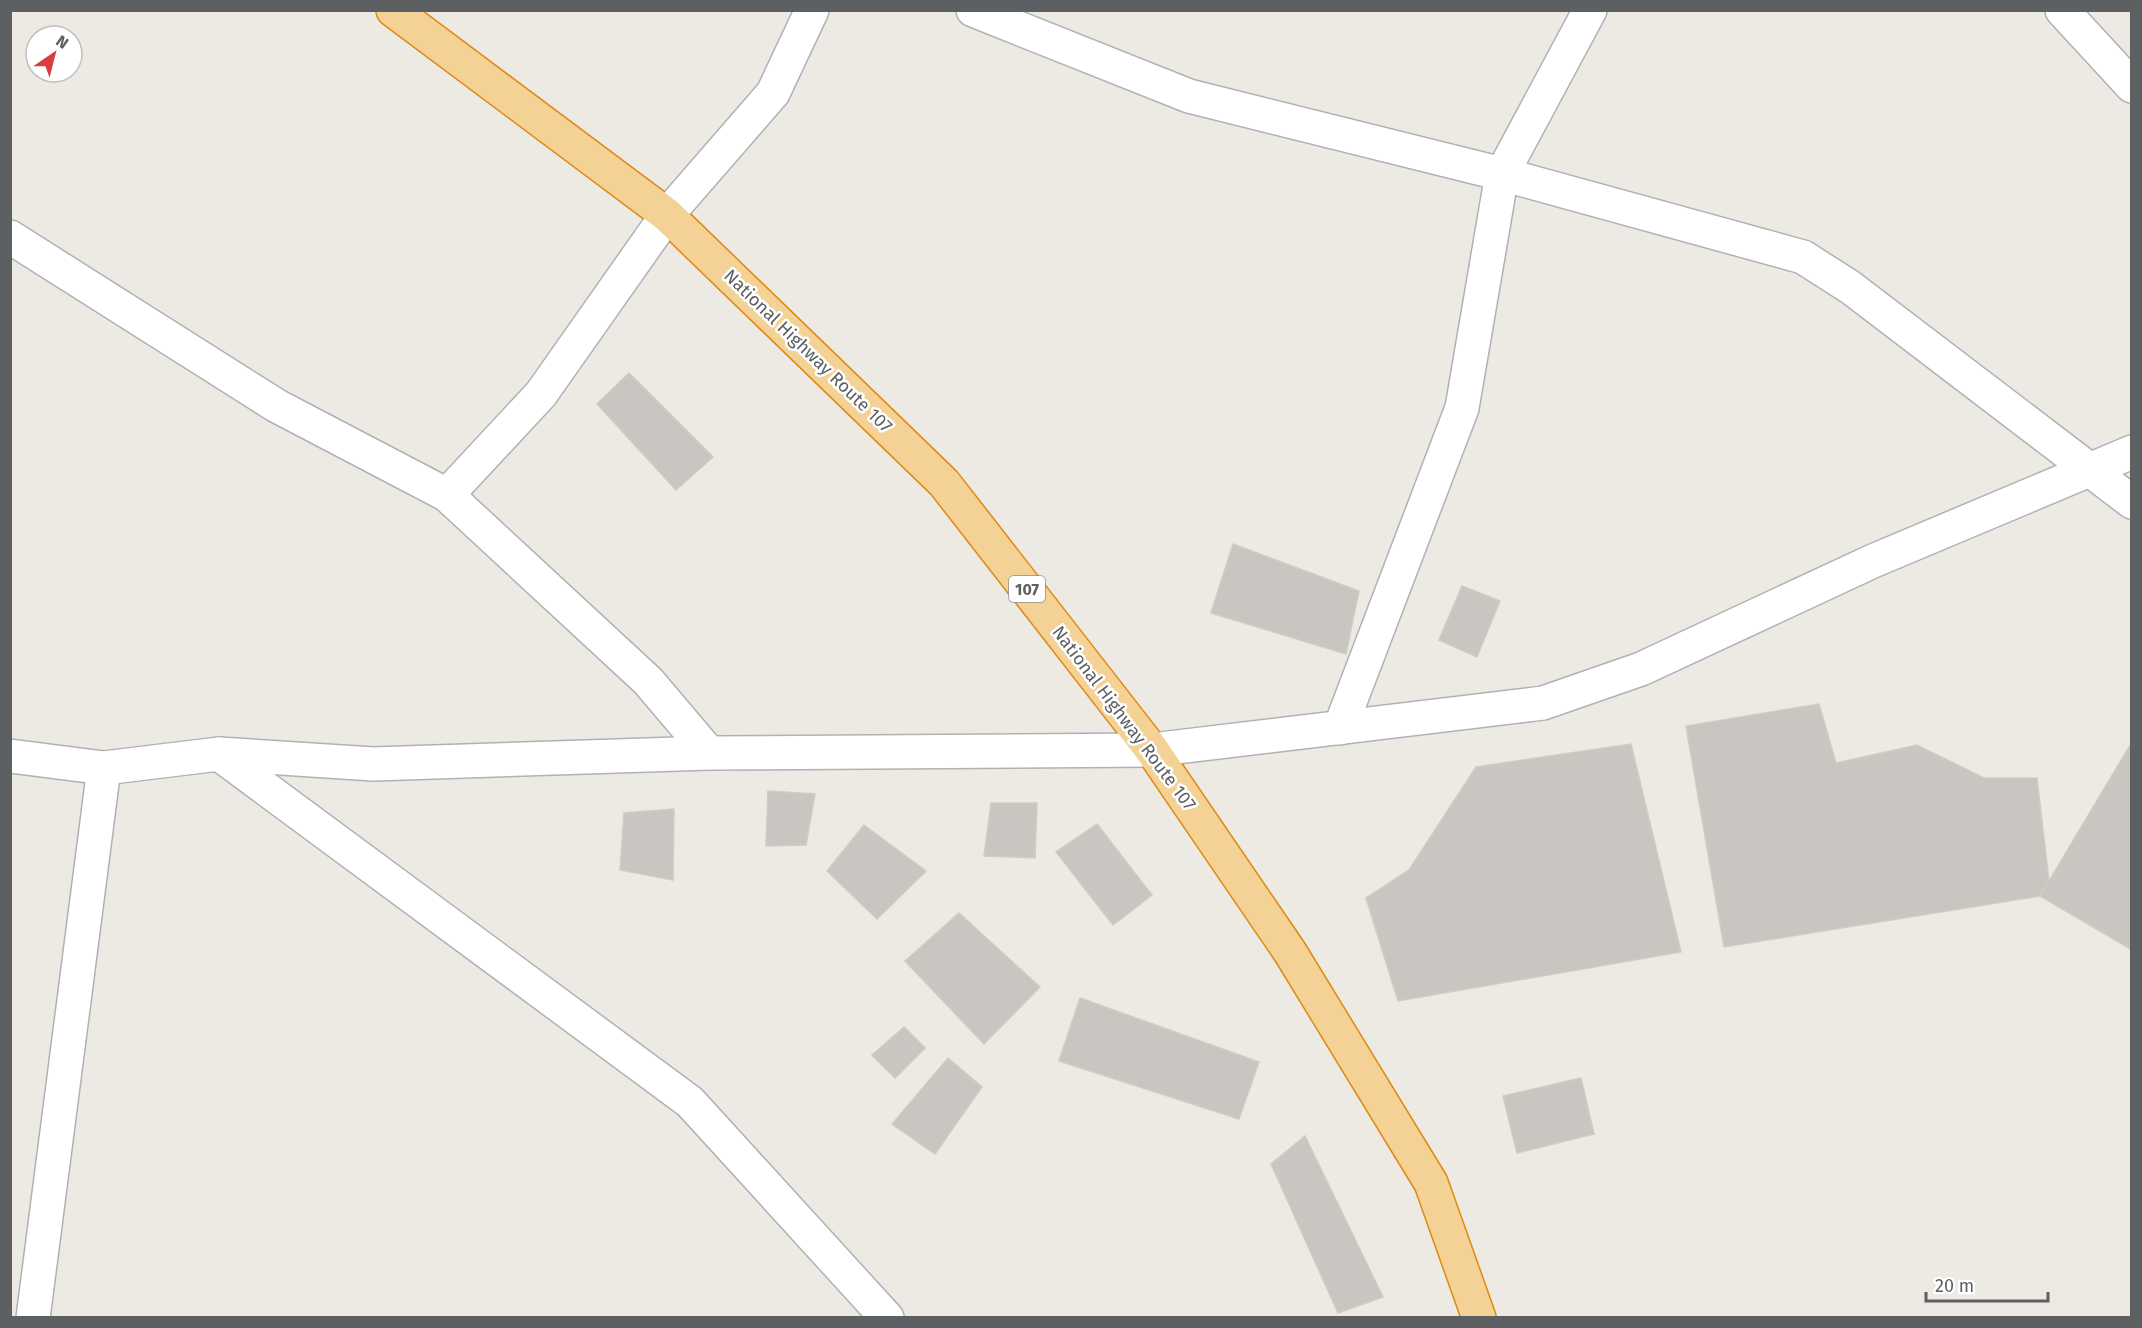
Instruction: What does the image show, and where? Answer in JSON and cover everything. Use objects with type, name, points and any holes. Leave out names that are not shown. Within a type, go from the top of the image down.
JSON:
[{"type":"highway","name":"National Highway Route 107","points":[[393,10],[667,215],[944,483],[1152,750],[1290,952],[1431,1183],[1479,1317]]},
{"type":"street","points":[[447,495],[541,394],[667,215],[773,93],[812,10]]},
{"type":"street","points":[[973,10],[1189,96],[1502,174],[1803,257],[1850,287],[2132,502]]},
{"type":"street","points":[[1340,728],[1462,408],[1502,174],[1590,10]]},
{"type":"street","points":[[2062,10],[2132,86]]},
{"type":"street","points":[[10,237],[277,406],[447,495],[648,681],[709,753]]},
{"type":"street","points":[[10,756],[104,768],[219,754],[373,764],[709,753],[1152,750],[1543,703],[1641,669],[1873,561],[2132,452]]},
{"type":"street","points":[[219,754],[690,1102],[887,1317]]},
{"type":"street","points":[[33,1317],[104,768]]},
{"type":"building","points":[[629,373],[713,457],[676,490],[597,404]]},
{"type":"building","points":[[1233,544],[1359,591],[1346,654],[1211,613]]},
{"type":"building","points":[[1462,586],[1500,601],[1477,657],[1439,640]]},
{"type":"building","points":[[1819,704],[1836,763],[1917,745],[1984,778],[2037,778],[2049,881],[2040,896],[1724,947],[1686,726]]},
{"type":"building","points":[[2132,742],[2132,950],[2040,896]]},
{"type":"building","points":[[1631,744],[1681,952],[1398,1001],[1366,898],[1409,870],[1476,767]]},
{"type":"building","points":[[768,791],[815,794],[806,845],[766,846]]},
{"type":"building","points":[[991,803],[1037,803],[1035,858],[984,856]]},
{"type":"building","points":[[674,809],[673,880],[620,870],[624,813]]},
{"type":"building","points":[[1097,824],[1152,895],[1113,925],[1056,852]]},
{"type":"building","points":[[864,825],[926,871],[877,919],[827,871]]},
{"type":"building","points":[[959,913],[1040,987],[984,1044],[905,961]]},
{"type":"building","points":[[1080,998],[1259,1062],[1239,1119],[1059,1061]]},
{"type":"building","points":[[904,1027],[925,1048],[895,1078],[872,1055]]},
{"type":"building","points":[[948,1058],[982,1087],[935,1154],[892,1124]]},
{"type":"building","points":[[1581,1078],[1594,1134],[1517,1153],[1503,1096]]},
{"type":"building","points":[[1305,1136],[1383,1297],[1338,1313],[1271,1164]]}]
